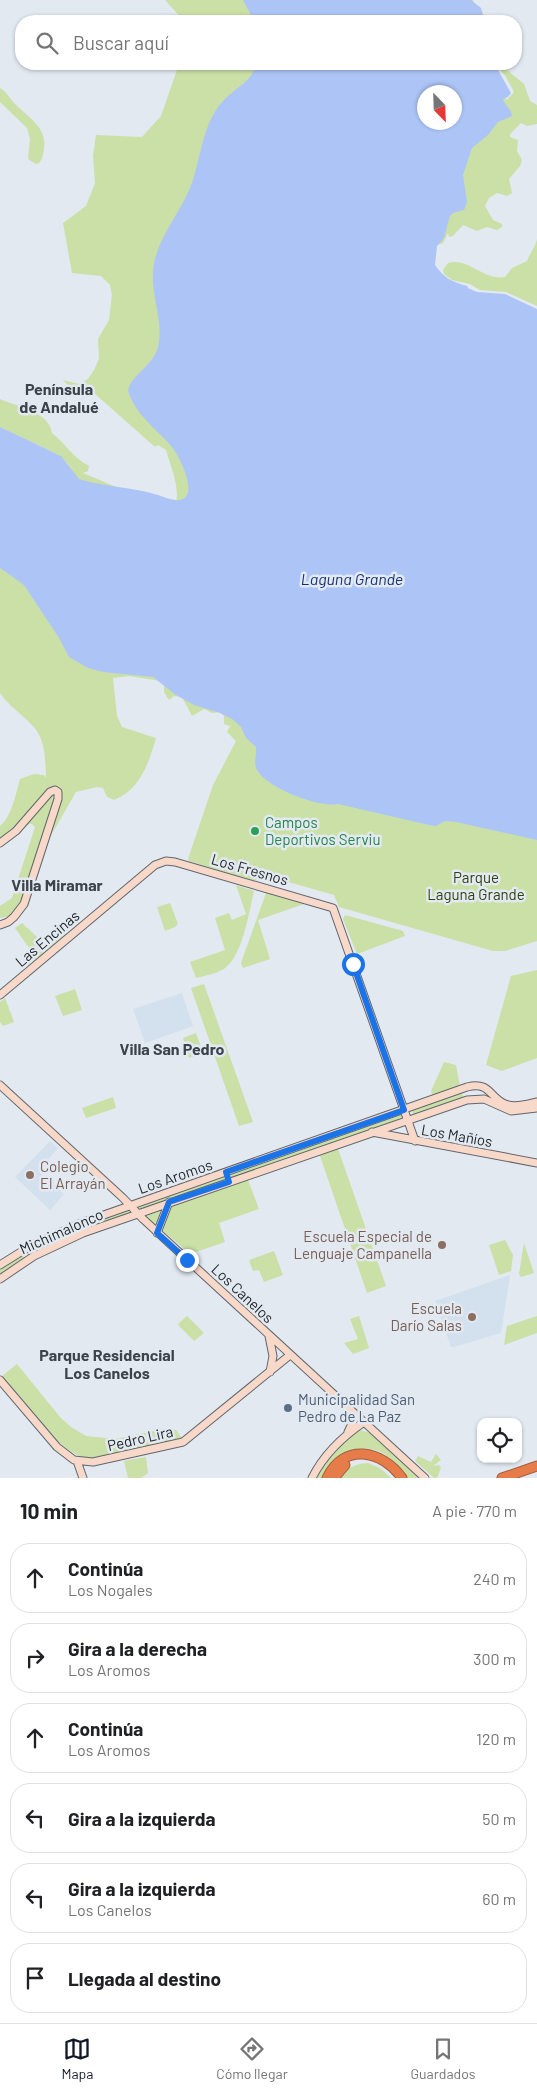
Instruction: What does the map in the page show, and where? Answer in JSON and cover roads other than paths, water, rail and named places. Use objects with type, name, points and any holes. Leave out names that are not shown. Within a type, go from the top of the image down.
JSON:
[{"type":"highway","points":[[327,1478],[334,1467],[342,1460],[354,1455],[364,1454],[374,1455],[385,1460],[402,1478]]},
{"type":"highway","points":[[334,1478],[345,1465],[363,1460],[371,1460],[381,1465],[395,1478]]},
{"type":"highway","points":[[502,1478],[537,1466]]},
{"type":"main road","points":[[0,843],[16,831],[50,792],[55,790],[58,792],[58,799],[25,900],[14,917],[0,925]]},
{"type":"main road","name":"Los Fresnos","points":[[158,863],[166,861],[175,862],[333,908],[404,1110]]},
{"type":"main road","name":"Las Encinas","points":[[0,995],[158,863]]},
{"type":"main road","name":"Los Canelos","points":[[0,1084],[157,1233],[425,1478]]},
{"type":"main road","name":"Los Aromos","points":[[130,1206],[474,1086],[483,1087],[502,1102],[510,1105],[537,1102]]},
{"type":"main road","points":[[463,1089],[467,1100]]},
{"type":"main road","name":"Los Aromos","points":[[137,1214],[467,1100],[484,1099],[511,1111],[537,1108]]},
{"type":"main road","points":[[404,1110],[415,1141]]},
{"type":"main road","name":"Los Mañíos","points":[[372,1132],[537,1162]]},
{"type":"main road","points":[[313,1142],[316,1152]]},
{"type":"main road","points":[[226,1172],[229,1182]]},
{"type":"main road","points":[[157,1233],[169,1202]]},
{"type":"main road","name":"Michimalonco","points":[[0,1266],[26,1248],[54,1234],[130,1206]]},
{"type":"main road","name":"Michimalonco","points":[[0,1279],[25,1261],[52,1246],[137,1214]]},
{"type":"main road","points":[[269,1335],[273,1356],[269,1372]]},
{"type":"main road","name":"Pedro Lira","points":[[76,1461],[101,1460],[180,1444],[290,1355]]},
{"type":"main road","points":[[0,1380],[50,1440],[66,1455],[76,1461],[83,1478]]},
{"type":"main road","points":[[348,1432],[356,1416]]},
{"type":"main road","points":[[312,1478],[326,1456],[348,1432],[364,1422]]},
{"type":"water","points":[[243,0],[471,0],[481,8],[483,15],[251,15]]},
{"type":"water","name":"Laguna Grande","points":[[254,70],[498,70],[511,93],[503,99],[512,116],[498,122],[488,135],[472,148],[463,175],[467,202],[464,210],[453,213],[450,216],[444,238],[437,246],[435,265],[449,279],[477,292],[505,294],[537,309],[537,840],[456,822],[445,821],[436,826],[429,825],[338,804],[319,803],[282,790],[263,777],[257,770],[255,764],[256,747],[246,738],[241,727],[232,719],[194,705],[176,695],[153,677],[103,672],[88,668],[69,657],[59,638],[24,585],[0,568],[0,427],[61,456],[79,479],[148,492],[174,500],[186,497],[188,484],[179,459],[172,447],[135,406],[128,390],[134,379],[152,359],[158,347],[159,319],[153,271],[158,249],[190,188],[205,134],[213,115],[221,103],[247,80]]},
{"type":"place","name":"Campos Deportivos Serviu","points":[[255,831]]},
{"type":"place","name":"Colegio El Arrayán","points":[[30,1175]]},
{"type":"place","name":"Escuela Especial de Lenguaje Campanella","points":[[442,1245]]},
{"type":"place","name":"Escuela Darío Salas","points":[[472,1317]]},
{"type":"place","name":"Municipalidad San Pedro de La Paz","points":[[288,1408]]},
{"type":"district","name":"Península de Andalué","points":[[59,397]]},
{"type":"district","name":"Villa Miramar","points":[[57,884]]},
{"type":"district","name":"Villa San Pedro","points":[[172,1048]]},
{"type":"district","name":"Parque Residencial Los Canelos","points":[[107,1363]]},
{"type":"park label","name":"Parque Laguna Grande","points":[[476,886]]}]
